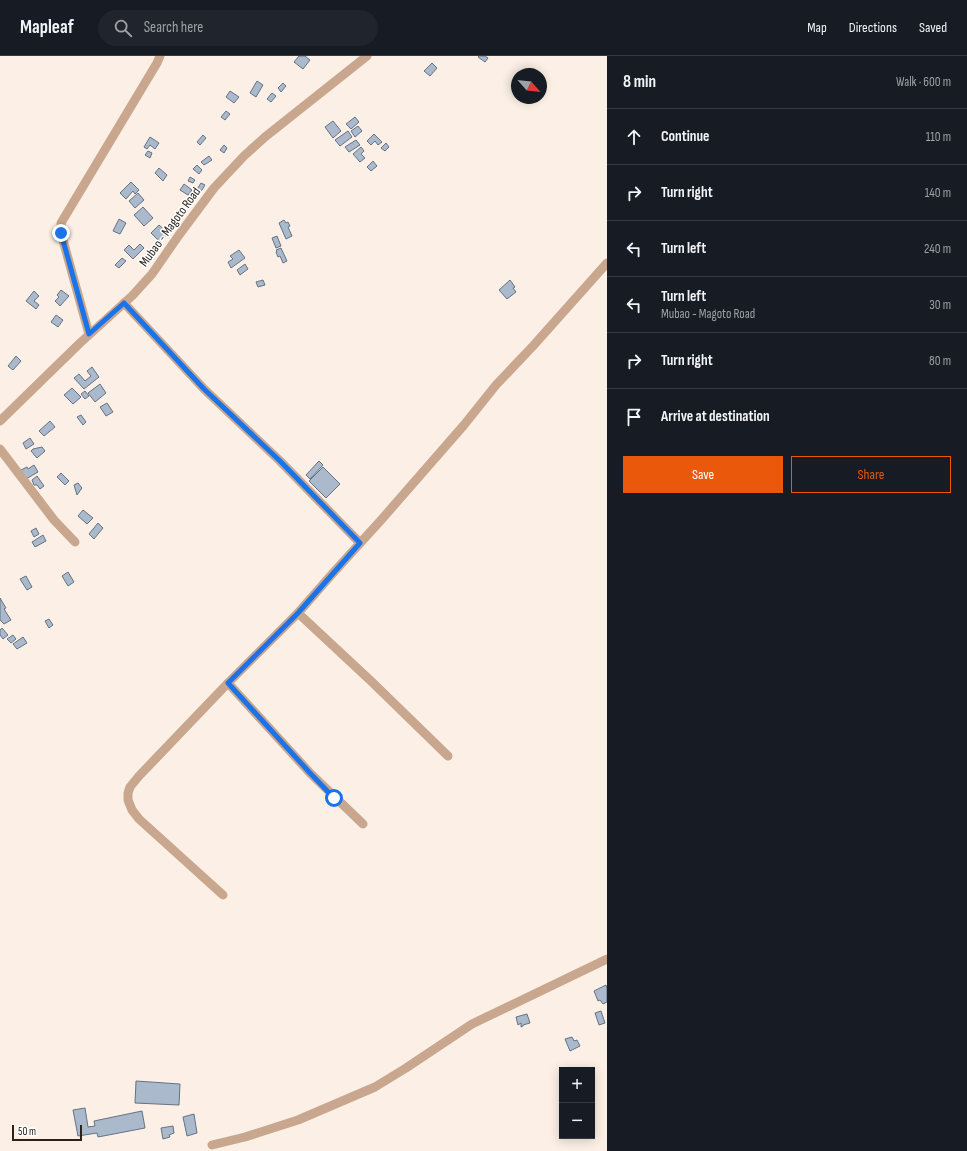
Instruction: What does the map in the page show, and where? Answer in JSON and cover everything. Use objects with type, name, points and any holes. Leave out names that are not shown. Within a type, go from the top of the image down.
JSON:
[{"type":"street","points":[[89,334],[61,233],[60,222],[153,70],[160,56]]},
{"type":"street","name":"Mubao - Magoto Road","points":[[0,421],[89,334],[132,296],[152,274],[214,188],[240,160],[265,136],[367,56]]},
{"type":"street","points":[[223,895],[139,819],[132,810],[128,800],[130,787],[228,683],[298,613],[464,425],[496,385],[607,263]]},
{"type":"street","points":[[124,303],[204,389],[280,461],[360,543]]},
{"type":"street","points":[[0,449],[54,520],[75,542]]},
{"type":"street","points":[[298,613],[448,756]]},
{"type":"street","points":[[228,683],[310,773],[363,824]]},
{"type":"street","points":[[212,1144],[246,1138],[298,1120],[375,1087],[472,1024],[607,959]]},
{"type":"building","points":[[299,56],[305,56],[310,60],[303,69],[294,62]]},
{"type":"building","points":[[485,56],[488,58],[485,62],[478,57]]},
{"type":"building","points":[[432,63],[437,68],[430,76],[424,71]]},
{"type":"building","points":[[257,81],[263,85],[256,97],[250,93]]},
{"type":"building","points":[[283,83],[286,86],[281,92],[278,88]]},
{"type":"building","points":[[230,91],[239,97],[234,103],[226,97]]},
{"type":"building","points":[[272,93],[276,96],[271,102],[267,99]]},
{"type":"building","points":[[226,111],[230,114],[225,120],[221,117]]},
{"type":"building","points":[[355,117],[359,122],[351,129],[346,124]]},
{"type":"building","points":[[333,121],[341,131],[333,138],[325,127]]},
{"type":"building","points":[[358,126],[362,131],[355,137],[351,131]]},
{"type":"building","points":[[348,131],[352,137],[340,146],[335,140]]},
{"type":"building","points":[[374,134],[382,142],[378,145],[375,141],[371,145],[367,141]]},
{"type":"building","points":[[203,135],[206,138],[200,145],[197,142]]},
{"type":"building","points":[[150,137],[159,143],[155,149],[150,145],[147,149],[144,147]]},
{"type":"building","points":[[356,140],[360,145],[349,152],[345,147]]},
{"type":"building","points":[[386,143],[389,147],[385,151],[381,148]]},
{"type":"building","points":[[224,145],[227,148],[224,153],[220,150]]},
{"type":"building","points":[[361,147],[364,151],[361,154],[365,158],[360,162],[353,154]]},
{"type":"building","points":[[148,151],[152,153],[150,158],[145,155]]},
{"type":"building","points":[[209,156],[212,160],[204,165],[201,162]]},
{"type":"building","points":[[373,161],[377,166],[371,171],[367,167]]},
{"type":"building","points":[[197,165],[202,170],[199,174],[193,169]]},
{"type":"building","points":[[159,168],[167,175],[163,181],[155,173]]},
{"type":"building","points":[[190,177],[195,180],[193,183],[188,181]]},
{"type":"building","points":[[131,182],[139,190],[135,194],[133,191],[126,199],[120,193]]},
{"type":"building","points":[[201,183],[205,185],[200,193],[196,191]]},
{"type":"building","points":[[184,184],[192,190],[188,195],[180,190]]},
{"type":"building","points":[[138,193],[144,200],[135,208],[129,201]]},
{"type":"building","points":[[143,207],[153,218],[144,226],[134,215]]},
{"type":"building","points":[[119,219],[126,223],[120,234],[113,231]]},
{"type":"building","points":[[284,220],[286,223],[288,222],[290,226],[288,227],[292,236],[286,239],[279,223]]},
{"type":"building","points":[[159,225],[168,233],[160,242],[151,233]]},
{"type":"building","points":[[277,236],[281,246],[276,248],[272,238]]},
{"type":"building","points":[[140,244],[144,248],[133,259],[124,250],[129,245],[134,250]]},
{"type":"building","points":[[281,248],[287,261],[283,263],[280,256],[278,257],[276,252],[276,250]]},
{"type":"building","points":[[239,250],[245,258],[231,268],[228,262],[233,259],[230,256]]},
{"type":"building","points":[[122,258],[126,261],[119,268],[115,265]]},
{"type":"building","points":[[245,264],[248,269],[240,275],[237,270]]},
{"type":"building","points":[[263,280],[265,285],[258,287],[256,282]]},
{"type":"building","points":[[510,280],[515,287],[513,288],[516,292],[507,299],[499,290]]},
{"type":"building","points":[[61,290],[69,296],[60,306],[55,301],[59,297],[57,295]]},
{"type":"building","points":[[34,291],[39,296],[34,301],[39,305],[36,309],[26,301]]},
{"type":"building","points":[[56,315],[63,320],[58,327],[51,322]]},
{"type":"building","points":[[16,356],[21,361],[13,370],[8,366]]},
{"type":"building","points":[[92,367],[99,377],[84,389],[74,378],[79,374],[85,381],[91,376],[87,371]]},
{"type":"building","points":[[100,384],[106,393],[95,402],[88,393]]},
{"type":"building","points":[[72,388],[81,397],[73,404],[64,395]]},
{"type":"building","points":[[85,391],[89,396],[85,399],[81,394]]},
{"type":"building","points":[[107,403],[113,412],[106,416],[100,407]]},
{"type":"building","points":[[81,415],[86,422],[83,425],[77,417]]},
{"type":"building","points":[[50,421],[55,427],[44,436],[39,431]]},
{"type":"building","points":[[30,438],[34,444],[26,449],[23,443]]},
{"type":"building","points":[[42,447],[45,451],[37,458],[31,451]]},
{"type":"building","points":[[319,461],[323,465],[310,479],[306,475]]},
{"type":"building","points":[[34,465],[38,472],[26,479],[21,470],[27,467],[28,469]]},
{"type":"building","points":[[323,467],[340,484],[326,498],[309,481]]},
{"type":"building","points":[[61,473],[69,481],[65,485],[57,477]]},
{"type":"building","points":[[37,476],[44,486],[40,489],[37,485],[34,485],[32,480]]},
{"type":"building","points":[[78,483],[82,488],[77,495],[74,485]]},
{"type":"building","points":[[83,510],[93,518],[87,524],[78,516]]},
{"type":"building","points":[[98,523],[103,528],[94,539],[89,534]]},
{"type":"building","points":[[36,528],[39,534],[34,537],[31,531]]},
{"type":"building","points":[[43,535],[46,541],[35,547],[32,542]]},
{"type":"building","points":[[68,572],[74,582],[68,586],[62,576]]},
{"type":"building","points":[[26,576],[32,587],[27,590],[20,579]]},
{"type":"building","points":[[0,598],[6,608],[4,609],[11,620],[4,624],[0,620]]},
{"type":"building","points":[[49,619],[53,625],[49,628],[45,621]]},
{"type":"building","points":[[2,628],[8,635],[3,639],[0,635],[0,630]]},
{"type":"building","points":[[13,635],[16,639],[11,643],[7,639]]},
{"type":"building","points":[[23,637],[27,643],[17,649],[13,644]]},
{"type":"building","points":[[606,985],[607,1002],[603,1004],[600,1000],[598,1001],[594,991]]},
{"type":"building","points":[[601,1011],[605,1023],[599,1025],[595,1013]]},
{"type":"building","points":[[527,1014],[530,1023],[521,1027],[521,1023],[518,1025],[516,1017]]},
{"type":"building","points":[[572,1037],[574,1041],[577,1040],[580,1046],[570,1051],[565,1039]]},
{"type":"building","points":[[136,1081],[180,1084],[179,1105],[135,1103]]},
{"type":"building","points":[[85,1108],[88,1127],[95,1126],[94,1121],[142,1111],[145,1128],[98,1137],[97,1133],[78,1136],[73,1110]]},
{"type":"building","points":[[194,1114],[197,1133],[187,1136],[183,1117]]},
{"type":"building","points":[[173,1126],[174,1133],[169,1135],[170,1137],[163,1139],[161,1128]]},
{"type":"route","points":[[61,233],[89,334],[124,303],[204,389],[280,461],[360,543],[298,613],[228,683],[334,798]]}]
